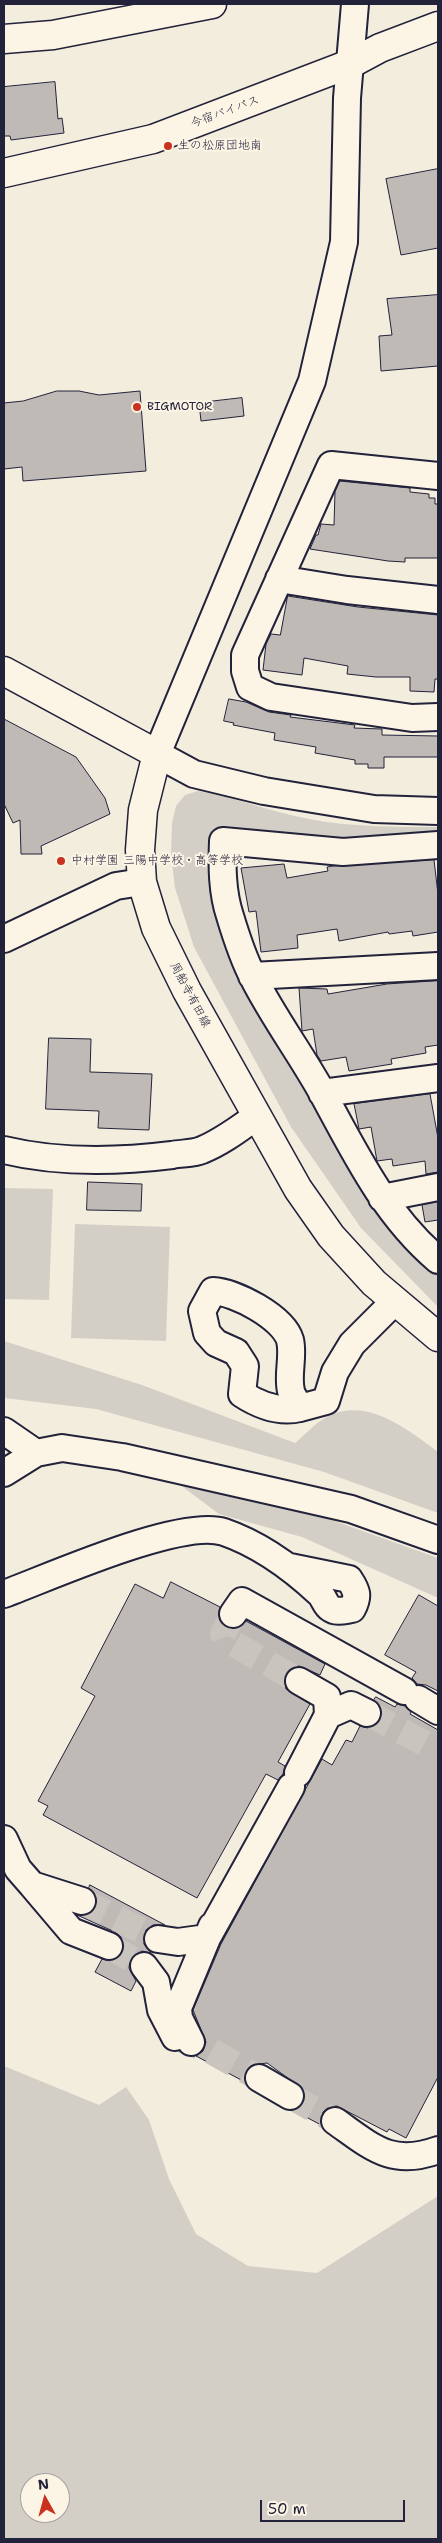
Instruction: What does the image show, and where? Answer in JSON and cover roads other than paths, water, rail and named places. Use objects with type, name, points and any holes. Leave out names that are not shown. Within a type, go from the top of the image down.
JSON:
[{"type":"main road","points":[[4,40],[53,34],[212,4]]},
{"type":"main road","name":"今宿バイパス","points":[[4,173],[153,139],[352,63],[380,48],[438,26]]},
{"type":"main road","points":[[4,671],[157,754]]},
{"type":"main road","name":"周船寺有田線","points":[[157,754],[143,810],[140,850],[142,882],[156,928],[187,991],[298,1189],[331,1236],[394,1302],[438,1337]]},
{"type":"street","points":[[355,4],[352,63],[347,98],[344,242],[312,381],[157,754],[194,774],[264,790],[374,809],[438,811]]},
{"type":"street","points":[[438,476],[331,465],[246,655],[245,671],[250,687],[271,697],[412,718],[438,717]]},
{"type":"street","points":[[279,579],[347,590],[438,600]]},
{"type":"street","points":[[438,845],[343,852],[223,841],[222,872],[229,914],[252,976],[322,1093],[351,1150],[382,1198],[427,1251],[438,1260]]},
{"type":"street","points":[[4,939],[116,886],[142,882]]},
{"type":"street","points":[[252,976],[438,966]]},
{"type":"street","points":[[322,1093],[438,1078]]},
{"type":"street","points":[[4,1150],[34,1157],[79,1160],[152,1157],[201,1151],[230,1135],[257,1116]]},
{"type":"street","points":[[382,1198],[438,1187]]},
{"type":"street","points":[[300,1408],[291,1391],[290,1339],[279,1324],[263,1311],[226,1292],[213,1291],[202,1311],[206,1333],[216,1343],[236,1352],[244,1366],[242,1394],[259,1405],[290,1410],[300,1408],[326,1402],[335,1372],[352,1344],[394,1302]]},
{"type":"street","points":[[4,1431],[36,1453]]},
{"type":"street","points":[[4,1472],[36,1453],[62,1448],[122,1457],[351,1509],[438,1540]]},
{"type":"street","points":[[4,1594],[161,1536],[200,1530],[223,1532],[290,1567]]},
{"type":"street","points":[[234,1614],[242,1601],[426,1708]]},
{"type":"street","points":[[158,1939],[178,1942],[207,1938],[294,1780],[328,1715],[327,1697],[299,1681]]},
{"type":"street","points":[[328,1715],[351,1705],[367,1713]]},
{"type":"street","points":[[4,1839],[18,1869],[72,1931],[109,1946]]},
{"type":"street","points":[[32,1885],[82,1901]]},
{"type":"street","points":[[144,1966],[156,1982],[161,2010],[183,2039],[178,2008],[212,1926]]},
{"type":"street","points":[[259,2078],[290,2096]]},
{"type":"street","points":[[335,2122],[390,2156],[407,2157],[438,2150]]},
{"type":"tunnel","points":[[233,1614],[223,1634],[225,1639],[299,1681]]},
{"type":"tunnel","points":[[367,1713],[426,1744]]},
{"type":"tunnel","points":[[82,1901],[158,1939]]},
{"type":"tunnel","points":[[109,1946],[144,1966]]},
{"type":"tunnel","points":[[175,2037],[211,2051],[259,2078]]},
{"type":"tunnel","points":[[290,2096],[335,2121]]},
{"type":"place","name":"生の松原団地南","points":[[168,146]]},
{"type":"place","name":"BIGMOTOR","points":[[137,407]]},
{"type":"place","name":"中村学園 三陽中学校・高等学校","points":[[61,861]]}]
